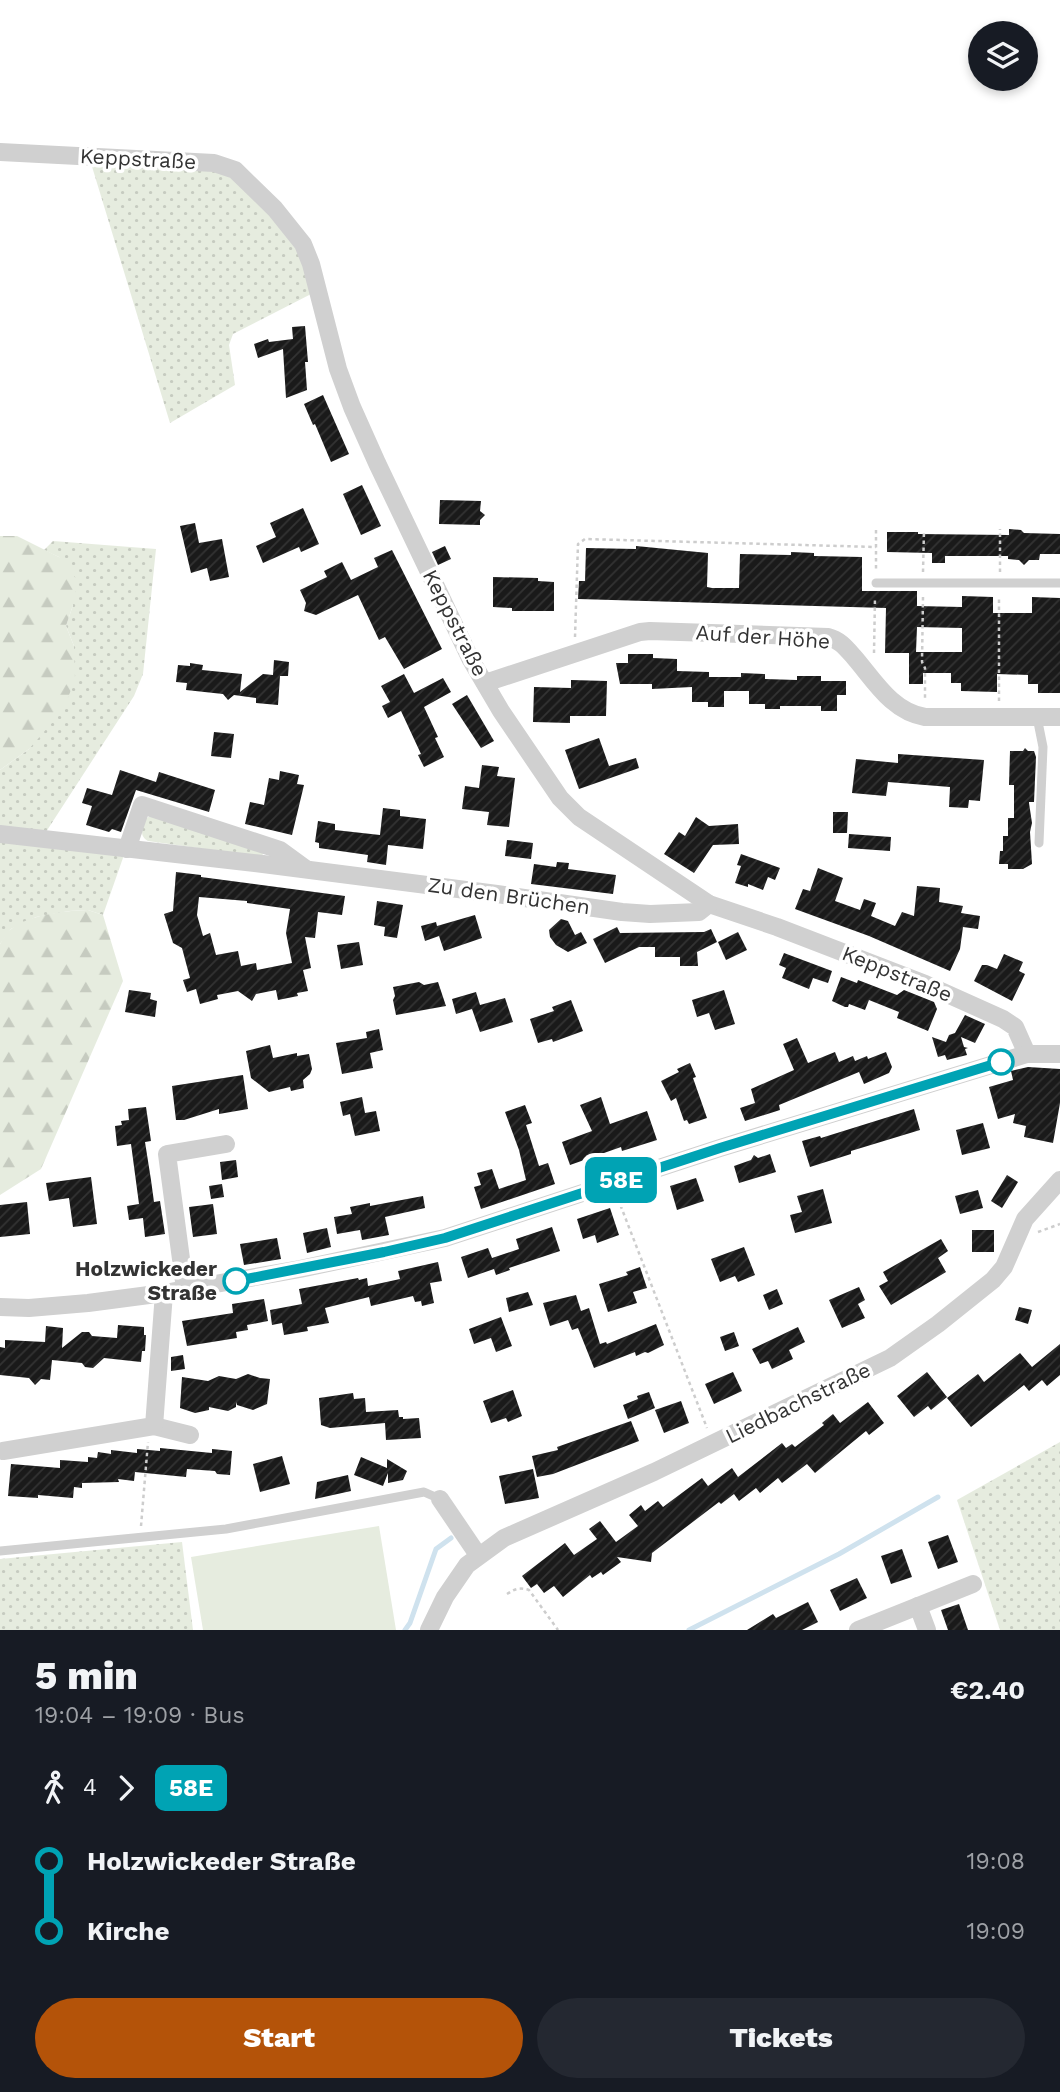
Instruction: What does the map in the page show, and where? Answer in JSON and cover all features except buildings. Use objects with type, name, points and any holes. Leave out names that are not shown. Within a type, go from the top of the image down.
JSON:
[{"type":"street","name":"Keppstraße","points":[[0,152],[214,163],[236,170],[275,209],[303,244],[312,264],[338,369],[352,407],[411,535],[471,660],[501,711],[560,798],[579,817],[709,904],[925,984],[1003,1019],[1015,1027],[1027,1054]]},
{"type":"street","name":"Auf der Höhe","points":[[485,683],[640,632],[828,637],[841,643],[900,708],[913,714],[925,717],[1060,717]]},
{"type":"street","name":"Zu den Brüchen","points":[[127,849],[142,805],[280,850],[306,869]]},
{"type":"street","name":"Zu den Brüchen","points":[[0,834],[306,869],[622,912],[699,912],[709,904]]},
{"type":"street","points":[[0,1307],[29,1308],[88,1303],[164,1293],[312,1267],[445,1238],[720,1148],[1027,1054],[1060,1054]]},
{"type":"street","points":[[185,1289],[167,1154],[226,1144]]},
{"type":"street","name":"Liedbachstraße","points":[[429,1630],[445,1597],[467,1564],[504,1538],[713,1444],[890,1358],[938,1325],[981,1291],[1004,1267],[1025,1219],[1060,1180]]},
{"type":"street","points":[[154,1426],[164,1293]]},
{"type":"street","points":[[3,1451],[154,1426],[190,1435]]},
{"type":"street","points":[[440,1499],[478,1555]]},
{"type":"street","points":[[858,1630],[900,1622],[918,1606],[973,1584]]},
{"type":"street","points":[[918,1606],[927,1630]]},
{"type":"lane","points":[[876,583],[1060,583]]},
{"type":"lane","points":[[1037,717],[1043,747],[1039,843]]},
{"type":"lane","points":[[0,1551],[226,1529],[424,1492],[440,1499]]},
{"type":"path","points":[[999,717],[1000,529]]},
{"type":"path","points":[[866,671],[873,664],[876,530]]},
{"type":"path","points":[[923,530],[922,662],[925,668],[925,717]]},
{"type":"path","points":[[575,653],[578,544],[585,539],[876,547]]},
{"type":"path","points":[[612,1183],[713,1444]]},
{"type":"path","points":[[140,1538],[149,1435],[154,1426]]},
{"type":"path","points":[[507,1594],[514,1589],[529,1590],[558,1630]]},
{"type":"green space","points":[[90,160],[159,163],[234,175],[299,246],[315,292],[233,334],[229,345],[235,385],[170,423]]},
{"type":"green space","points":[[0,536],[17,536],[59,557],[77,580],[66,626],[74,646],[75,680],[63,710],[29,749],[0,770]]},
{"type":"green space","points":[[53,541],[156,549],[143,674],[134,696],[44,835],[0,829],[0,770],[29,749],[74,646],[66,626],[73,605],[59,557],[44,550]]},
{"type":"green space","points":[[151,816],[262,851],[263,854],[261,857],[148,841],[142,831],[146,818]]},
{"type":"green space","points":[[0,839],[124,855],[103,915],[88,910],[36,917],[11,929],[0,944]]},
{"type":"green space","points":[[88,910],[103,915],[123,981],[41,1169],[0,1195],[0,944],[10,930],[27,920]]},
{"type":"green space","points":[[1060,1442],[1060,1630],[1000,1630],[957,1500]]},
{"type":"green space","points":[[379,1526],[396,1630],[203,1630],[191,1557]]},
{"type":"green space","points":[[182,1542],[193,1630],[0,1630],[0,1559]]},
{"type":"waterway","points":[[689,1630],[839,1554],[938,1497]]},
{"type":"waterway","points":[[405,1630],[410,1623],[436,1549],[451,1538]]},
{"type":"bus line","name":"58E","points":[[236,1281],[445,1238],[720,1148],[1001,1062]]},
{"type":"place","name":"Holzwickeder Straße","points":[[236,1281]]}]
